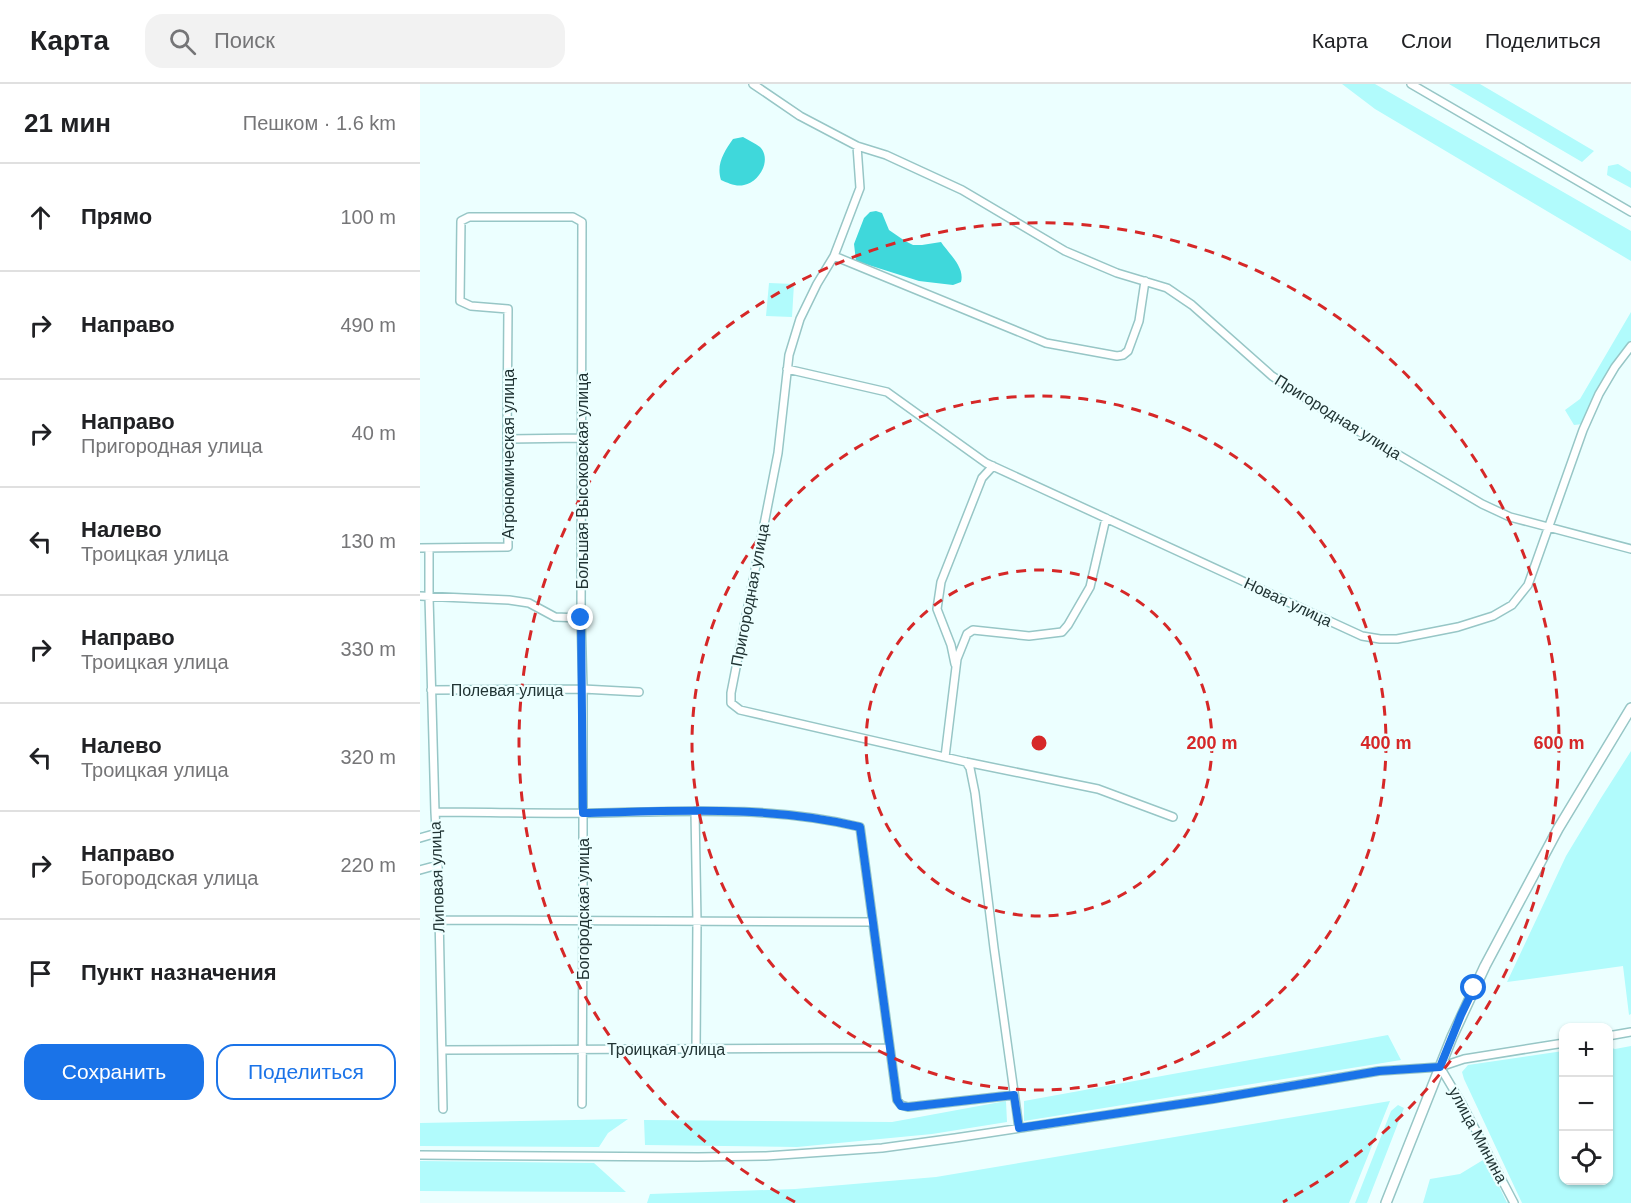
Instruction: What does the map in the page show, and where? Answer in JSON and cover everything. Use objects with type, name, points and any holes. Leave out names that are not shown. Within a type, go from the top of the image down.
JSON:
[{"type":"main road","points":[[1386,1203],[1461,1015],[1558,830],[1631,708]]},
{"type":"street","name":"Пригородная улица","points":[[753,84],[800,117],[857,146],[886,155],[962,190],[1065,250],[1117,273],[1167,288],[1192,305],[1272,376],[1336,418],[1482,504],[1510,517],[1631,549]]},
{"type":"street","points":[[1411,84],[1631,212]]},
{"type":"street","name":"Пригородная улица","points":[[857,146],[860,188],[834,256],[800,319],[789,355],[778,453],[733,682],[731,703],[740,710],[966,762],[1098,789],[1173,817]]},
{"type":"street","name":"Большая Высоковская улица","points":[[508,345],[508,309],[471,306],[460,301],[461,221],[469,217],[573,217],[582,222],[581,618]]},
{"type":"street","points":[[834,256],[1046,344],[1116,356],[1128,351],[1139,321],[1145,281]]},
{"type":"street","name":"Агрономическая улица","points":[[420,549],[508,547],[508,345]]},
{"type":"street","name":"Новая улица","points":[[787,369],[887,392],[986,463],[1362,636],[1397,639],[1458,627],[1492,616],[1512,605],[1528,585],[1583,430],[1599,394],[1631,346]]},
{"type":"street","points":[[507,439],[583,438]]},
{"type":"street","points":[[956,669],[951,645],[937,609],[941,582],[982,478],[993,466]]},
{"type":"street","points":[[945,757],[957,659],[968,634],[973,630],[1029,636],[1062,632],[1090,587],[1106,518]]},
{"type":"street","name":"Липовая улица","points":[[429,548],[443,1109]]},
{"type":"street","points":[[420,596],[509,600],[529,603],[555,617],[581,618]]},
{"type":"street","name":"Богородская улица","points":[[581,618],[583,689],[582,1104]]},
{"type":"street","name":"Полевая улица","points":[[431,690],[583,689],[639,692]]},
{"type":"street","points":[[966,762],[970,768],[975,793],[1019,1128]]},
{"type":"street","points":[[695,811],[696,1049]]},
{"type":"street","points":[[435,812],[695,811],[794,814],[860,827],[897,1100],[901,1106],[908,1107],[1014,1095]]},
{"type":"street","points":[[420,838],[437,833]]},
{"type":"street","points":[[420,870],[438,865]]},
{"type":"street","points":[[438,920],[873,922]]},
{"type":"street","points":[[1613,1035],[1631,1032]]},
{"type":"street","points":[[420,1155],[698,1157],[777,1155],[882,1148],[1214,1099],[1379,1071],[1440,1067],[1464,1059],[1559,1044]]},
{"type":"street","name":"Троицкая улица","points":[[442,1050],[890,1048]]},
{"type":"street","name":"улица Минина","points":[[1440,1067],[1514,1203]]},
{"type":"shaded area","points":[[1342,84],[1375,84],[1631,231],[1631,261],[1375,109]]},
{"type":"shaded area","points":[[1449,84],[1480,84],[1594,151],[1582,162]]},
{"type":"shaded area","points":[[1618,164],[1631,172],[1631,188],[1607,175],[1608,166]]},
{"type":"shaded area","points":[[769,283],[794,284],[792,317],[766,316]]},
{"type":"shaded area","points":[[1631,312],[1631,344],[1583,424],[1574,425],[1565,410],[1580,399]]},
{"type":"shaded area","points":[[1631,751],[1631,1014],[1629,1015],[1623,966],[1507,982],[1566,856]]},
{"type":"shaded area","points":[[1388,1035],[1401,1060],[1024,1121],[1024,1101]]},
{"type":"shaded area","points":[[1631,1046],[1631,1203],[1522,1203],[1462,1072],[1468,1065],[1559,1052],[1559,1185],[1613,1185],[1613,1048]]},
{"type":"shaded area","points":[[1006,1101],[1007,1122],[932,1134],[797,1147],[645,1145],[644,1120],[892,1122]]},
{"type":"shaded area","points":[[1390,1101],[1349,1203],[647,1203],[650,1194],[795,1189],[936,1177]]},
{"type":"shaded area","points":[[1398,1105],[1404,1108],[1367,1203],[1355,1203],[1391,1111]]},
{"type":"shaded area","points":[[628,1119],[608,1133],[599,1147],[420,1146],[420,1123]]},
{"type":"shaded area","points":[[1483,1160],[1488,1163],[1507,1203],[1423,1203],[1430,1179],[1460,1174]]},
{"type":"shaded area","points":[[420,1161],[594,1163],[626,1192],[420,1191]]},
{"type":"water","points":[[743,137],[760,147],[765,158],[764,164],[759,175],[750,183],[735,185],[721,180],[720,163],[733,139]]},
{"type":"water","points":[[870,212],[882,213],[889,230],[913,245],[941,242],[959,266],[961,282],[953,285],[919,281],[856,261],[854,244],[864,218]]},
{"type":"route","points":[[581,618],[583,813],[695,811],[794,814],[860,827],[897,1100],[901,1106],[1014,1095],[1019,1128],[1214,1099],[1379,1071],[1440,1067],[1474,988]]}]
